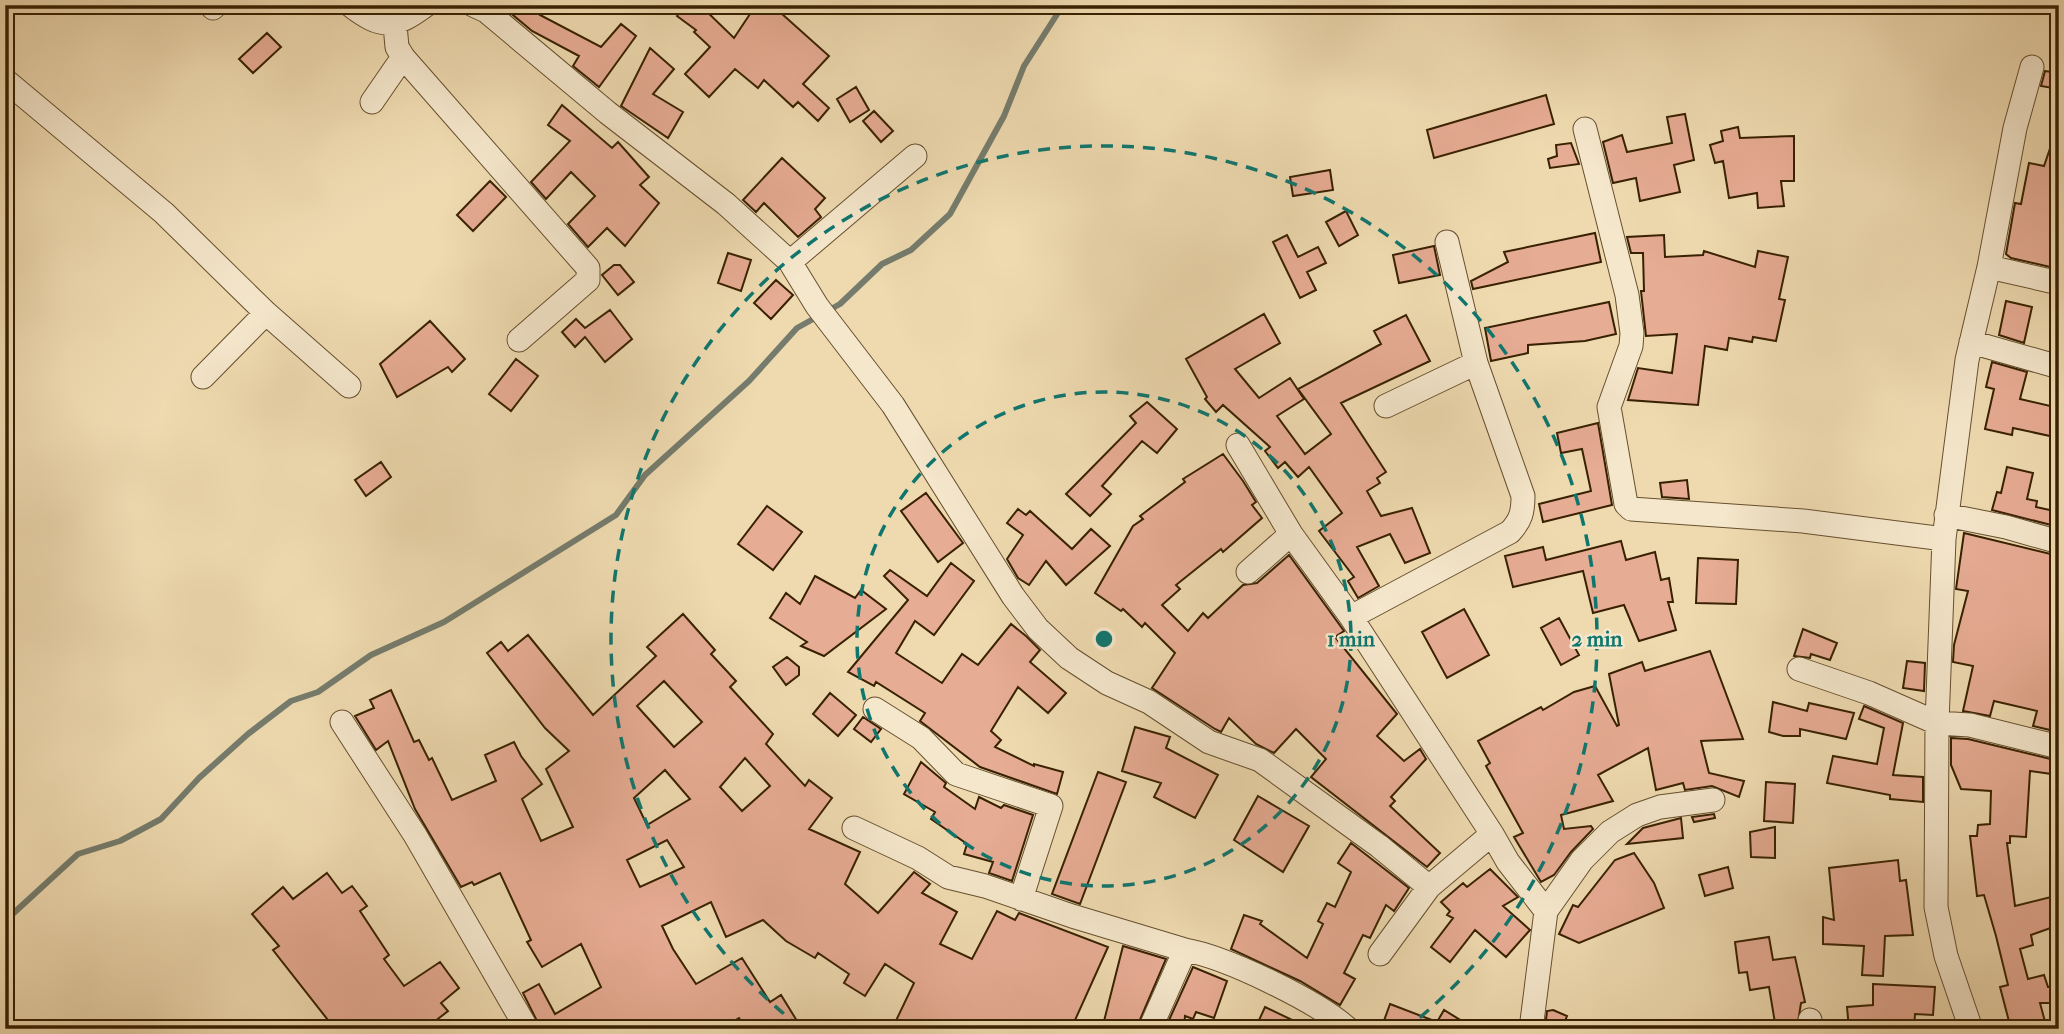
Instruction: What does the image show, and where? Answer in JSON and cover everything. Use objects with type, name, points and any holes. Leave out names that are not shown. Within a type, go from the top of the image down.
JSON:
[{"type":"street","points":[[350,5],[380,23],[395,24],[426,5]]},
{"type":"street","points":[[473,5],[486,11],[608,113],[726,204],[790,262],[822,311],[893,405],[1013,596],[1069,659],[1107,683],[1149,702],[1209,742],[1261,760],[1379,846],[1429,887]]},
{"type":"street","points":[[395,24],[397,47],[403,57],[589,268],[588,280],[519,340]]},
{"type":"street","points":[[372,102],[403,57]]},
{"type":"street","points":[[1971,1029],[1946,956],[1936,907],[1937,723],[1944,539],[1957,420],[1971,342],[1989,267],[2015,128],[2032,66]]},
{"type":"street","points":[[5,80],[164,213],[266,313],[349,386]]},
{"type":"street","points":[[1585,129],[1627,295],[1632,333],[1631,346],[1609,407],[1626,504],[1631,509],[1802,521],[1944,539]]},
{"type":"street","points":[[790,262],[915,156]]},
{"type":"street","points":[[1351,617],[1510,532],[1520,520],[1523,496],[1476,363],[1447,242]]},
{"type":"street","points":[[1989,267],[2059,284]]},
{"type":"street","points":[[203,377],[266,313]]},
{"type":"street","points":[[1971,342],[2059,367]]},
{"type":"street","points":[[1387,406],[1476,363]]},
{"type":"street","points":[[1238,445],[1291,534],[1351,617],[1508,862],[1546,911]]},
{"type":"street","points":[[1946,515],[2007,527],[2059,542]]},
{"type":"street","points":[[1248,572],[1291,534]]},
{"type":"street","points":[[1799,669],[1869,693],[1937,723],[1970,725],[2059,747]]},
{"type":"street","points":[[875,709],[921,738],[956,774],[1051,806],[1021,900]]},
{"type":"street","points":[[342,722],[428,857],[527,1029]]},
{"type":"street","points":[[1531,1029],[1546,911],[1582,860],[1610,832],[1637,815],[1660,807],[1713,800]]},
{"type":"street","points":[[854,828],[918,858],[948,877],[985,886],[1021,900],[1185,950],[1205,953],[1291,993],[1348,1029]]},
{"type":"street","points":[[1380,954],[1429,887],[1492,834]]},
{"type":"street","points":[[1150,1029],[1185,950]]},
{"type":"building","points":[[501,5],[544,5],[540,15],[601,47],[621,24],[636,36],[599,87],[573,66],[579,56],[532,31]]},
{"type":"building","points":[[685,5],[700,5],[734,38],[756,5],[772,5],[829,56],[803,84],[829,108],[818,121],[798,102],[793,107],[764,80],[758,88],[735,69],[709,97],[685,74],[710,47],[694,32],[696,30],[677,16]]},
{"type":"building","points":[[267,33],[281,47],[253,73],[239,59]]},
{"type":"building","points":[[650,48],[674,69],[653,94],[683,112],[668,138],[621,106]]},
{"type":"building","points":[[2045,71],[2059,73],[2059,89],[2041,86]]},
{"type":"building","points":[[856,87],[869,110],[850,122],[837,99]]},
{"type":"building","points":[[1546,95],[1554,124],[1434,158],[1427,130]]},
{"type":"building","points":[[562,105],[612,148],[618,142],[649,177],[640,185],[659,203],[625,246],[607,228],[588,247],[568,224],[595,196],[571,172],[546,199],[531,182],[570,141],[548,125]]},
{"type":"building","points":[[874,111],[893,131],[881,142],[863,121]]},
{"type":"building","points":[[1685,114],[1694,160],[1674,165],[1680,192],[1640,201],[1636,178],[1613,183],[1603,142],[1622,135],[1627,152],[1672,143],[1667,117]]},
{"type":"building","points":[[1738,127],[1740,138],[1794,136],[1794,181],[1781,181],[1784,206],[1758,208],[1757,193],[1729,198],[1723,161],[1715,163],[1710,145],[1723,141],[1721,131]]},
{"type":"building","points":[[2056,131],[2059,132],[2059,269],[2011,258],[2006,254],[2015,203],[2021,204],[2029,163],[2044,166]]},
{"type":"building","points":[[1571,143],[1579,164],[1550,168],[1548,159],[1557,156],[1556,145]]},
{"type":"building","points":[[782,158],[825,198],[815,209],[821,217],[798,237],[764,203],[756,212],[743,200]]},
{"type":"building","points":[[1330,170],[1333,190],[1293,196],[1290,177]]},
{"type":"building","points":[[490,181],[506,197],[473,231],[457,215]]},
{"type":"building","points":[[1346,211],[1358,235],[1339,246],[1326,222]]},
{"type":"building","points":[[1595,233],[1601,262],[1473,289],[1471,281],[1508,262],[1504,252]]},
{"type":"building","points":[[1287,235],[1298,257],[1318,247],[1326,263],[1307,272],[1316,290],[1300,298],[1273,242]]},
{"type":"building","points":[[1664,235],[1665,257],[1703,255],[1704,251],[1755,267],[1758,251],[1788,257],[1779,299],[1785,300],[1776,341],[1753,337],[1752,342],[1729,338],[1727,350],[1705,346],[1698,405],[1628,400],[1638,368],[1672,373],[1677,334],[1646,336],[1641,291],[1644,291],[1643,253],[1631,253],[1627,237]]},
{"type":"building","points":[[1434,246],[1440,275],[1399,283],[1393,255]]},
{"type":"building","points":[[728,253],[751,260],[741,291],[718,283]]},
{"type":"building","points":[[614,265],[620,265],[634,282],[618,295],[602,275]]},
{"type":"building","points":[[776,280],[793,295],[771,319],[754,303]]},
{"type":"building","points":[[2006,301],[2032,307],[2024,343],[1999,335]]},
{"type":"building","points":[[1609,302],[1616,334],[1585,341],[1528,345],[1528,353],[1491,361],[1485,328]]},
{"type":"building","points":[[610,310],[632,339],[605,362],[585,337],[575,347],[562,332],[576,319],[585,328]]},
{"type":"building","points":[[1264,314],[1280,343],[1235,369],[1259,398],[1290,378],[1304,399],[1277,416],[1305,454],[1331,434],[1298,389],[1381,344],[1374,331],[1406,315],[1430,361],[1341,403],[1386,472],[1377,478],[1380,483],[1367,491],[1381,516],[1412,508],[1430,553],[1405,563],[1390,534],[1357,547],[1379,586],[1358,598],[1348,581],[1354,577],[1319,531],[1342,513],[1309,467],[1298,477],[1285,462],[1278,468],[1265,451],[1270,447],[1223,405],[1216,412],[1205,399],[1207,397],[1186,359]]},
{"type":"building","points":[[430,321],[465,359],[452,372],[448,367],[397,397],[380,364]]},
{"type":"building","points":[[516,359],[538,376],[511,411],[489,394]]},
{"type":"building","points":[[1992,362],[2027,372],[2020,399],[2059,408],[2059,438],[2013,428],[2012,435],[1985,429],[1994,389],[1986,387]]},
{"type":"building","points":[[1147,402],[1177,429],[1157,453],[1142,441],[1102,486],[1111,494],[1090,516],[1066,494],[1136,423],[1130,416]]},
{"type":"building","points":[[1598,423],[1612,505],[1543,522],[1539,504],[1591,491],[1582,449],[1561,453],[1557,433]]},
{"type":"building","points":[[1223,454],[1256,502],[1252,505],[1262,518],[1223,552],[1221,549],[1176,585],[1180,589],[1162,605],[1188,631],[1203,613],[1208,618],[1243,585],[1257,583],[1289,555],[1344,631],[1335,637],[1397,714],[1377,736],[1404,761],[1420,749],[1426,759],[1391,797],[1395,801],[1390,806],[1440,853],[1427,867],[1311,777],[1326,759],[1296,729],[1274,753],[1256,744],[1229,718],[1221,732],[1152,688],[1175,653],[1145,623],[1142,627],[1123,609],[1121,611],[1095,593],[1133,526],[1143,519],[1140,516],[1185,482],[1183,479]]},
{"type":"building","points":[[381,462],[391,477],[366,496],[355,480]]},
{"type":"building","points":[[2007,467],[2033,473],[2027,499],[2037,501],[2036,507],[2059,512],[2059,527],[1992,510],[1997,492],[2001,493]]},
{"type":"building","points":[[1687,480],[1689,499],[1662,497],[1660,483]]},
{"type":"building","points":[[926,493],[963,543],[938,562],[901,511]]},
{"type":"building","points":[[767,506],[802,532],[773,570],[738,544]]},
{"type":"building","points":[[1018,509],[1026,515],[1030,511],[1072,549],[1091,529],[1110,546],[1066,585],[1046,561],[1029,585],[1018,578],[1007,559],[1023,535],[1007,523]]},
{"type":"building","points":[[1964,533],[2059,556],[2059,693],[2050,730],[2033,726],[2037,711],[1994,701],[1990,716],[1963,711],[1973,666],[1953,662],[1954,645],[1968,591],[1956,589]]},
{"type":"building","points":[[1621,541],[1626,560],[1655,552],[1661,580],[1669,578],[1673,602],[1668,602],[1676,630],[1639,641],[1624,605],[1593,613],[1583,571],[1513,587],[1505,556],[1543,547],[1546,560]]},
{"type":"building","points":[[1698,558],[1738,560],[1736,604],[1696,603]]},
{"type":"building","points":[[951,563],[974,581],[934,635],[915,621],[896,653],[942,683],[962,654],[978,665],[1011,624],[1026,636],[1040,650],[1030,662],[1066,693],[1048,713],[1018,687],[991,731],[1001,740],[995,747],[1034,766],[1063,772],[1057,794],[980,767],[920,721],[925,713],[876,682],[874,686],[848,672],[908,600],[884,576],[890,570],[927,596]]},
{"type":"building","points":[[815,576],[855,598],[861,590],[886,609],[824,656],[801,646],[807,642],[770,618],[786,593],[800,604]]},
{"type":"building","points":[[1464,609],[1489,655],[1447,678],[1422,632]]},
{"type":"building","points":[[683,614],[715,650],[711,654],[736,681],[730,687],[773,734],[766,744],[805,786],[809,780],[832,798],[809,829],[860,852],[845,884],[878,913],[914,872],[930,884],[922,893],[957,912],[940,944],[972,959],[997,911],[1015,920],[1019,913],[1108,947],[1071,1029],[892,1029],[914,983],[885,964],[865,996],[844,983],[849,974],[818,953],[815,958],[786,941],[763,920],[726,937],[711,902],[662,926],[673,949],[696,984],[742,958],[770,1002],[781,995],[802,1029],[746,1029],[739,1018],[720,1029],[541,1029],[523,993],[539,984],[555,1014],[601,987],[581,944],[542,967],[527,942],[531,940],[500,873],[474,885],[472,882],[461,887],[415,809],[388,741],[376,750],[355,716],[374,708],[370,700],[391,690],[414,742],[419,740],[429,760],[432,758],[452,800],[496,781],[485,755],[514,742],[542,784],[522,799],[541,841],[573,827],[546,769],[569,751],[545,728],[487,653],[501,642],[508,651],[528,635],[593,715],[656,656],[647,647]],"holes":[[[664,681],[702,722],[674,747],[637,706]],[[745,758],[770,786],[742,811],[720,787]],[[665,770],[690,799],[647,825],[634,798]],[[667,840],[684,867],[640,887],[627,860]]]},
{"type":"building","points":[[1559,618],[1579,655],[1561,665],[1541,628]]},
{"type":"building","points":[[1803,629],[1837,643],[1830,660],[1811,654],[1810,658],[1794,656]]},
{"type":"building","points":[[1710,651],[1743,739],[1701,741],[1709,773],[1744,781],[1739,797],[1712,786],[1685,790],[1683,783],[1656,790],[1648,748],[1598,775],[1613,801],[1561,815],[1564,829],[1591,826],[1593,829],[1554,875],[1541,882],[1514,837],[1523,833],[1486,766],[1490,763],[1478,741],[1541,707],[1543,710],[1574,692],[1595,686],[1617,726],[1619,725],[1609,674],[1642,662],[1645,671]]},
{"type":"building","points":[[787,657],[799,667],[799,675],[786,685],[773,667]]},
{"type":"building","points":[[1907,661],[1925,663],[1924,691],[1903,688]]},
{"type":"building","points":[[830,693],[856,715],[838,736],[813,714]]},
{"type":"building","points":[[1773,702],[1807,711],[1809,703],[1854,713],[1846,739],[1800,729],[1800,736],[1783,736],[1769,732]]},
{"type":"building","points":[[1864,706],[1903,723],[1893,775],[1923,777],[1923,802],[1890,799],[1890,795],[1827,783],[1833,756],[1877,764],[1884,728],[1859,719]]},
{"type":"building","points":[[863,717],[881,729],[871,742],[854,729]]},
{"type":"building","points":[[1135,727],[1170,737],[1166,748],[1218,775],[1195,818],[1154,797],[1161,783],[1122,771]]},
{"type":"building","points":[[1951,738],[1968,739],[2059,761],[2059,775],[2030,771],[2026,837],[2010,836],[2010,843],[2007,843],[2015,906],[2059,895],[2059,925],[2031,935],[2033,945],[2020,949],[2028,979],[2044,975],[2048,987],[2059,987],[2059,1003],[2040,1003],[2047,1029],[2011,1029],[2000,987],[2008,985],[1984,895],[1977,896],[1970,836],[1977,836],[1978,825],[1990,824],[1991,791],[1961,789],[1951,765]]},
{"type":"building","points":[[921,762],[946,783],[944,787],[975,809],[979,797],[1001,808],[1004,805],[1033,815],[1012,881],[989,873],[993,862],[964,854],[967,844],[931,819],[935,812],[904,794]]},
{"type":"building","points":[[1098,772],[1126,782],[1080,904],[1052,894]]},
{"type":"building","points":[[1766,782],[1795,784],[1793,823],[1764,821]]},
{"type":"building","points":[[1258,796],[1309,826],[1283,872],[1234,840]]},
{"type":"building","points":[[1714,814],[1715,818],[1694,822],[1692,817]]},
{"type":"building","points":[[1681,818],[1683,838],[1627,844],[1643,828]]},
{"type":"building","points":[[1775,827],[1775,858],[1751,857],[1750,832]]},
{"type":"building","points":[[1351,843],[1409,888],[1394,911],[1386,905],[1370,938],[1363,935],[1344,973],[1355,979],[1340,1005],[1300,981],[1231,949],[1244,915],[1262,921],[1260,924],[1307,958],[1323,924],[1318,921],[1327,903],[1335,907],[1351,872],[1338,863]]},
{"type":"building","points":[[1634,853],[1654,883],[1664,908],[1579,943],[1559,934],[1573,905],[1578,907],[1615,860]]},
{"type":"building","points":[[1898,860],[1900,881],[1906,880],[1913,935],[1885,936],[1883,976],[1862,975],[1864,946],[1823,944],[1823,917],[1834,920],[1829,868]]},
{"type":"building","points":[[1728,867],[1733,888],[1705,896],[1699,875]]},
{"type":"building","points":[[1490,869],[1518,897],[1503,906],[1530,930],[1506,957],[1475,930],[1450,962],[1431,947],[1453,918],[1447,915],[1450,911],[1441,902],[1463,883],[1467,887]]},
{"type":"building","points":[[327,873],[342,893],[352,886],[367,906],[360,911],[389,955],[384,959],[404,986],[440,962],[459,988],[441,1003],[448,1011],[425,1029],[335,1029],[273,950],[279,946],[252,914],[283,887],[293,899]]},
{"type":"building","points":[[1769,937],[1773,960],[1795,957],[1805,1002],[1801,1003],[1797,1029],[1776,1029],[1769,987],[1750,990],[1747,972],[1739,973],[1735,942]]},
{"type":"building","points":[[1123,946],[1166,959],[1136,1029],[1102,1029]]},
{"type":"building","points":[[1193,967],[1227,981],[1214,1018],[1196,1012],[1193,1019],[1185,1016],[1184,1029],[1165,1029]]},
{"type":"building","points":[[1873,984],[1935,987],[1933,1015],[1915,1014],[1914,1029],[1849,1029],[1847,1007],[1873,1005]]},
{"type":"building","points":[[1390,1004],[1437,1022],[1444,1010],[1475,1029],[1381,1029]]},
{"type":"building","points":[[1265,1007],[1311,1029],[1255,1029]]},
{"type":"building","points":[[1553,1010],[1567,1016],[1562,1029],[1545,1029],[1547,1011]]},
{"type":"waterway","points":[[5,921],[78,854],[120,841],[161,819],[199,778],[248,734],[291,701],[318,692],[371,655],[444,622],[616,515],[645,475],[749,381],[797,328],[840,304],[882,264],[911,250],[950,214],[1004,116],[1024,66],[1063,5]]}]
